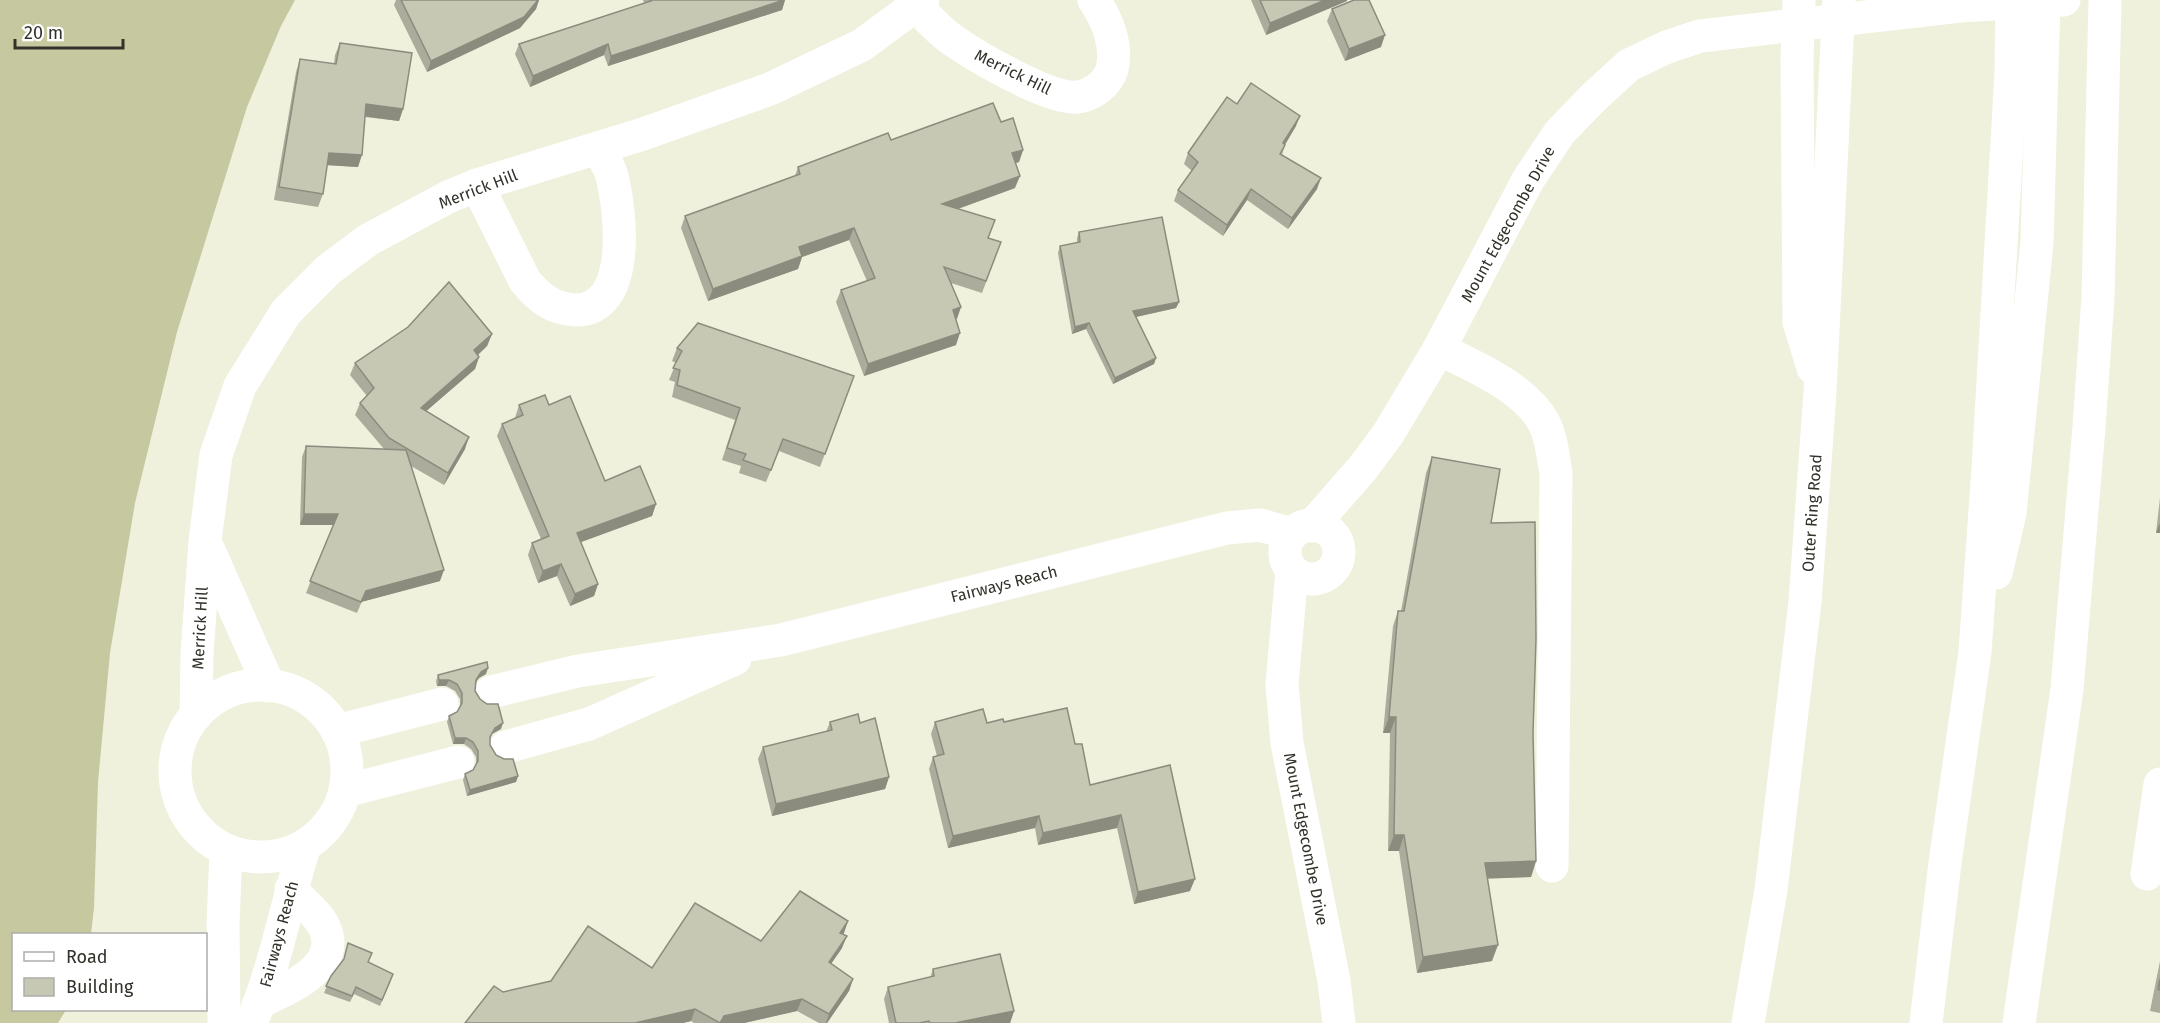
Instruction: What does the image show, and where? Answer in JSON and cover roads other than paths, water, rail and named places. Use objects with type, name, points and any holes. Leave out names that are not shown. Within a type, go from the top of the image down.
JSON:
[{"type":"main road","name":"Merrick Hill","points":[[196,715],[197,654],[205,541],[216,455],[240,386],[286,312],[328,270],[368,240],[448,197],[477,185],[599,148],[770,89],[862,45],[920,3],[951,40],[998,69],[1058,94],[1078,97],[1092,92],[1106,81],[1113,62],[1109,28],[1094,0]]},
{"type":"main road","points":[[1799,0],[1797,60],[1799,322],[1820,393]]},
{"type":"main road","name":"Outer Ring Road","points":[[1748,1023],[1772,890],[1805,602],[1820,393],[1839,0]]},
{"type":"main road","points":[[2012,0],[2027,74]]},
{"type":"main road","points":[[1926,1023],[1945,863],[1975,652],[1988,468],[2027,74],[2044,0]]},
{"type":"main road","name":"Mount Edgecombe Drive","points":[[1340,1023],[1334,981],[1287,743],[1282,684],[1306,550],[1388,434],[1439,350],[1528,180],[1560,132],[1629,65],[1666,47],[1700,36],[1960,6],[2064,0]]},
{"type":"main road","points":[[2019,1023],[2067,689],[2098,297],[2105,0]]},
{"type":"main road","points":[[477,185],[525,281],[536,294],[550,305],[562,308],[577,310],[590,307],[602,301],[612,286],[616,274],[618,249],[618,213],[611,172],[599,148]]},
{"type":"main road","points":[[1439,350],[1485,372],[1527,401],[1544,423],[1551,444],[1556,473],[1551,866]]},
{"type":"main road","name":"Fairways Reach","points":[[491,692],[578,671],[781,640],[1227,528],[1241,537],[1306,550]]},
{"type":"main road","name":"Merrick Hill","points":[[205,541],[269,686]]},
{"type":"main road","name":"Fairways Reach","points":[[506,747],[589,724],[707,670],[781,640]]},
{"type":"main road","name":"Fairways Reach","points":[[269,686],[290,690],[309,700],[325,714],[337,731],[347,761],[345,791],[337,813],[323,831],[305,845],[279,855],[253,857],[226,850],[203,836],[186,815],[177,790],[175,763],[182,737],[196,715],[217,698],[242,688],[269,686]]},
{"type":"main road","points":[[337,731],[442,704]]},
{"type":"main road","points":[[345,791],[458,762]]},
{"type":"main road","points":[[2146,874],[2160,784]]},
{"type":"main road","name":"Fairways Reach","points":[[255,1013],[305,845]]},
{"type":"main road","points":[[224,1023],[223,924],[226,850]]},
{"type":"main road","points":[[255,1013],[312,973],[326,955],[328,940],[321,921],[291,890]]}]
